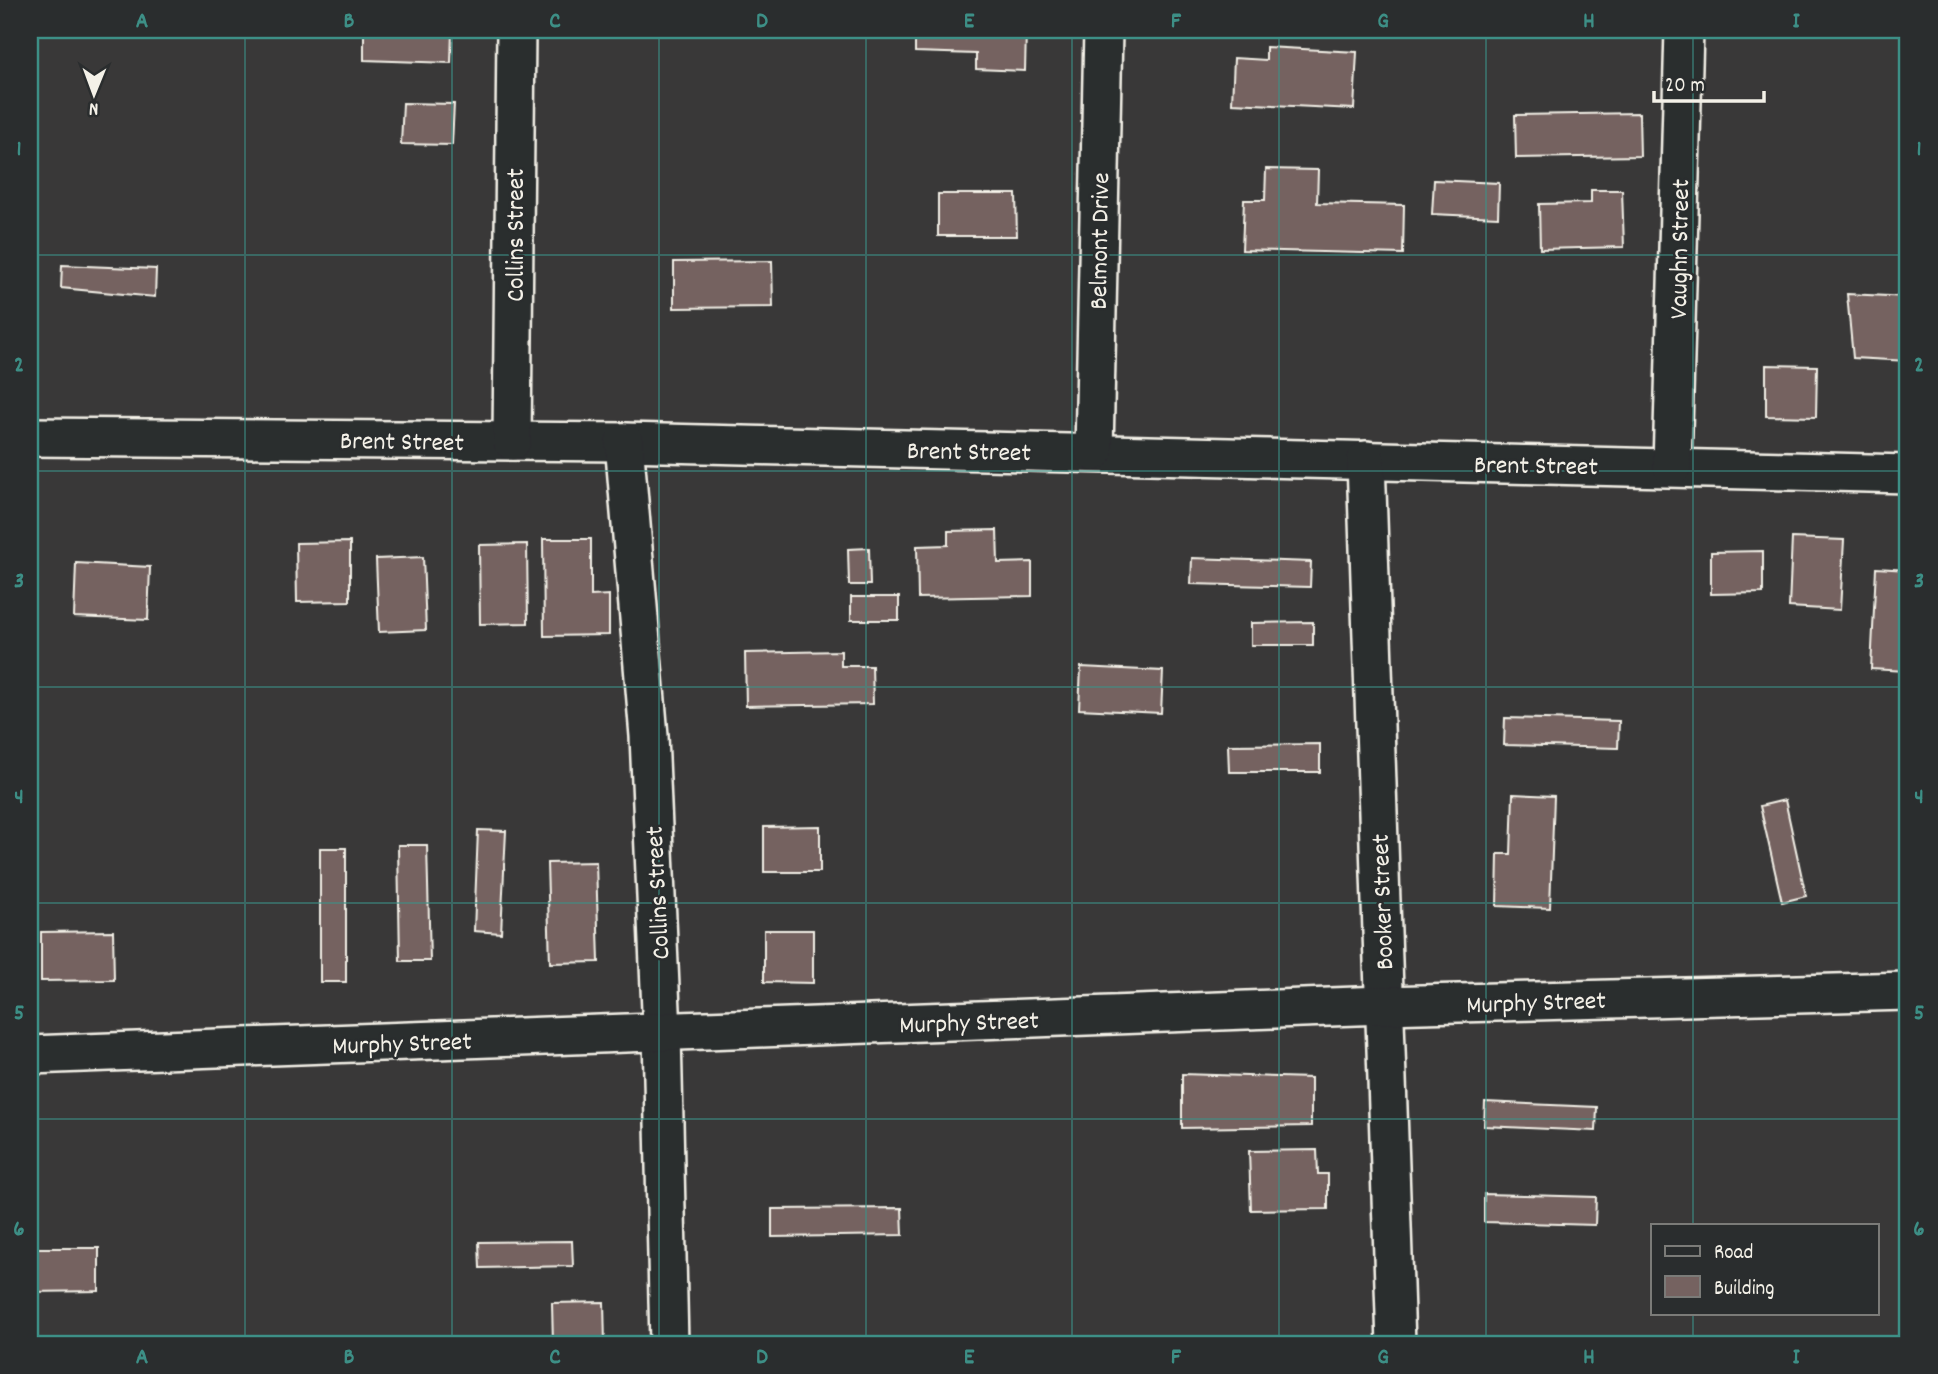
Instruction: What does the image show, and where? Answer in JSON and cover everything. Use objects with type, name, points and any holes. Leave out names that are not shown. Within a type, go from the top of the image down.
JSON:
[{"type":"street","name":"Collins Street","points":[[512,441],[516,30]]},
{"type":"street","name":"Belmont Drive","points":[[1094,453],[1103,30]]},
{"type":"street","name":"Vaughn Street","points":[[1672,467],[1684,30]]},
{"type":"street","name":"Brent Street","points":[[30,437],[624,442],[1908,474]]},
{"type":"street","name":"Collins Street","points":[[624,442],[649,736],[662,1033],[669,1344]]},
{"type":"street","name":"Booker Street","points":[[1366,460],[1396,1344]]},
{"type":"street","name":"Murphy Street","points":[[30,1055],[1384,1005],[1908,991]]},
{"type":"building","points":[[364,30],[452,30],[451,63],[364,60]]},
{"type":"building","points":[[915,30],[1026,30],[1025,71],[976,69],[976,54],[915,52]]},
{"type":"building","points":[[1266,47],[1357,52],[1354,109],[1232,103],[1234,58],[1266,60]]},
{"type":"building","points":[[403,103],[454,104],[452,145],[401,144]]},
{"type":"building","points":[[1639,113],[1640,156],[1516,158],[1515,115]]},
{"type":"building","points":[[1266,169],[1318,170],[1317,203],[1404,205],[1403,254],[1242,250],[1244,200],[1265,200]]},
{"type":"building","points":[[1434,180],[1499,183],[1498,217],[1432,214]]},
{"type":"building","points":[[1591,190],[1622,190],[1624,247],[1540,249],[1539,204],[1591,203]]},
{"type":"building","points":[[938,194],[1016,194],[1017,236],[938,236]]},
{"type":"building","points":[[772,261],[773,307],[674,308],[674,262]]},
{"type":"building","points":[[62,265],[156,269],[155,297],[61,288]]},
{"type":"building","points":[[1847,294],[1908,297],[1908,361],[1853,358]]},
{"type":"building","points":[[1766,365],[1817,366],[1816,417],[1766,416]]},
{"type":"building","points":[[997,530],[998,563],[1032,562],[1032,596],[918,598],[917,546],[948,545],[948,531]]},
{"type":"building","points":[[1792,538],[1844,540],[1840,610],[1789,607]]},
{"type":"building","points":[[543,539],[591,539],[591,596],[609,595],[609,635],[544,636]]},
{"type":"building","points":[[350,542],[350,601],[297,602],[296,543]]},
{"type":"building","points":[[527,544],[528,623],[480,624],[479,545]]},
{"type":"building","points":[[869,548],[870,585],[849,585],[848,549]]},
{"type":"building","points":[[1763,551],[1763,593],[1711,594],[1711,552]]},
{"type":"building","points":[[423,557],[426,630],[379,632],[376,559]]},
{"type":"building","points":[[1192,558],[1311,562],[1310,587],[1191,584]]},
{"type":"building","points":[[76,563],[150,567],[148,620],[74,617]]},
{"type":"building","points":[[1876,568],[1908,570],[1906,671],[1871,669]]},
{"type":"building","points":[[851,597],[899,597],[899,620],[851,620]]},
{"type":"building","points":[[1313,622],[1313,645],[1251,645],[1251,623]]},
{"type":"building","points":[[841,651],[841,666],[872,666],[873,704],[746,706],[745,653]]},
{"type":"building","points":[[1081,667],[1163,671],[1161,713],[1079,709]]},
{"type":"building","points":[[1505,718],[1619,721],[1618,748],[1504,745]]},
{"type":"building","points":[[1320,744],[1320,772],[1229,772],[1228,745]]},
{"type":"building","points":[[1513,794],[1554,796],[1550,908],[1497,906],[1498,854],[1511,854]]},
{"type":"building","points":[[1785,800],[1806,896],[1782,902],[1760,806]]},
{"type":"building","points":[[820,826],[820,872],[764,872],[764,827]]},
{"type":"building","points":[[478,830],[506,831],[501,933],[474,931]]},
{"type":"building","points":[[398,845],[427,845],[430,961],[400,961]]},
{"type":"building","points":[[320,848],[346,848],[346,982],[320,982]]},
{"type":"building","points":[[596,862],[599,962],[550,963],[547,863]]},
{"type":"building","points":[[764,930],[813,930],[813,983],[764,982]]},
{"type":"building","points":[[113,931],[114,980],[41,981],[41,932]]},
{"type":"building","points":[[1182,1074],[1311,1078],[1311,1126],[1182,1128]]},
{"type":"building","points":[[1485,1102],[1597,1107],[1596,1131],[1484,1126]]},
{"type":"building","points":[[1317,1150],[1318,1174],[1328,1174],[1328,1209],[1251,1210],[1249,1151]]},
{"type":"building","points":[[1484,1194],[1596,1197],[1595,1225],[1484,1222]]},
{"type":"building","points":[[902,1208],[903,1235],[772,1237],[772,1209]]},
{"type":"building","points":[[572,1241],[573,1266],[480,1268],[479,1242]]},
{"type":"building","points":[[30,1248],[99,1248],[99,1291],[30,1292]]},
{"type":"building","points":[[604,1302],[605,1344],[553,1344],[552,1303]]}]
